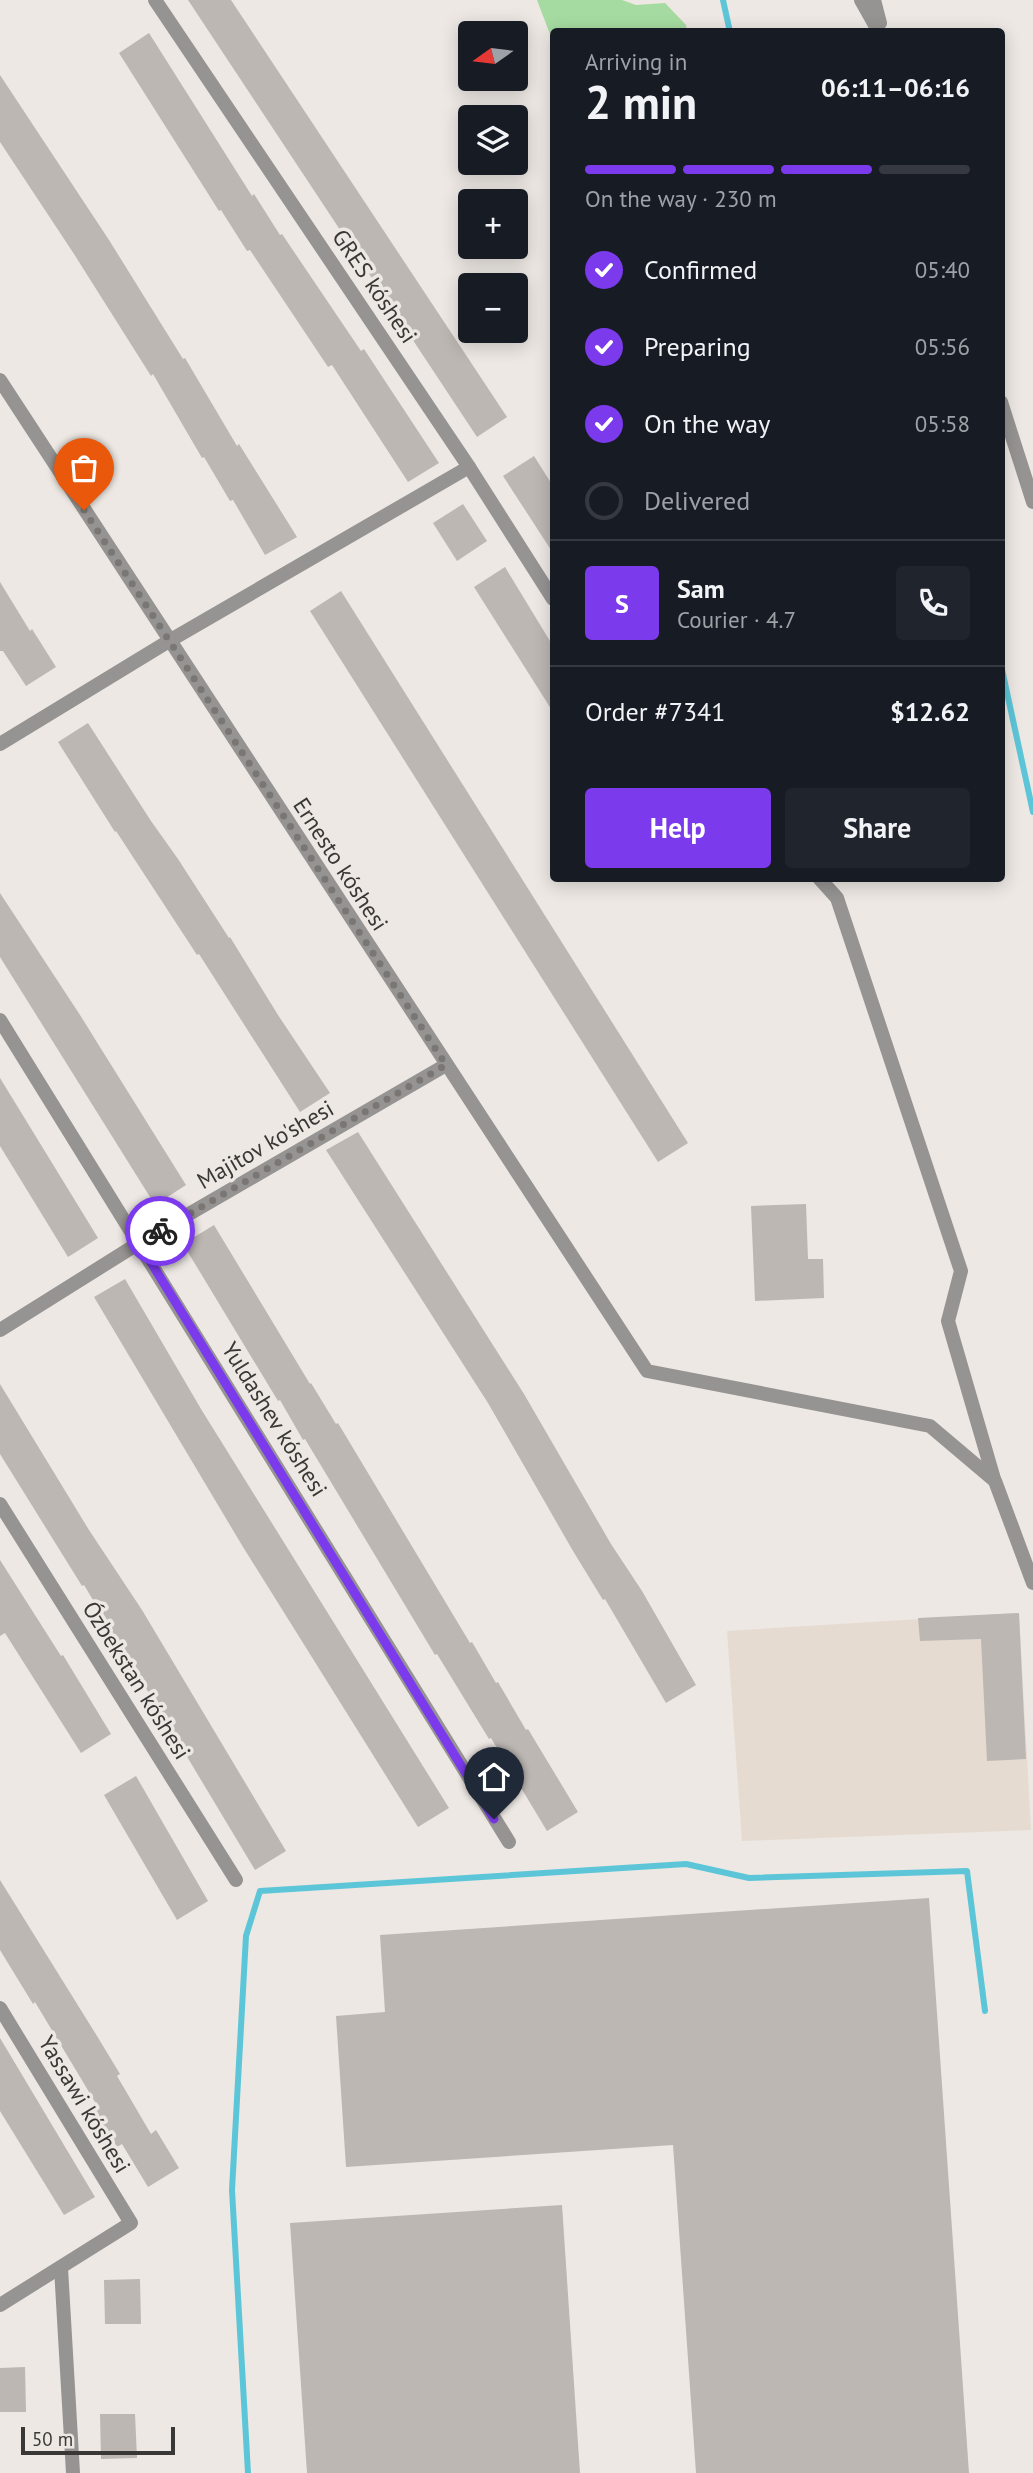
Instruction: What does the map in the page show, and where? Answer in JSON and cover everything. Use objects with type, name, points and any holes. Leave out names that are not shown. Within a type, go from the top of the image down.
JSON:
[{"type":"street","name":"GRES kóshesi","points":[[155,0],[469,467],[550,594]]},
{"type":"street","points":[[861,0],[879,28]]},
{"type":"street","points":[[874,0],[881,28]]},
{"type":"street","points":[[882,0],[882,28]]},
{"type":"street","name":"Ernesto kóshesi","points":[[0,380],[647,1371],[930,1426],[995,1480]]},
{"type":"street","points":[[1005,414],[1033,502]]},
{"type":"street","points":[[0,744],[169,641],[469,467]]},
{"type":"street","points":[[823,882],[837,898],[961,1271],[948,1321],[995,1480],[1033,1584]]},
{"type":"street","name":"Yuldashev kóshesi","points":[[0,1020],[509,1842]]},
{"type":"street","name":"Majitov ko'shesi","points":[[0,1330],[139,1243],[446,1065]]},
{"type":"street","name":"Ózbekstan kóshesi","points":[[0,1504],[236,1880]]},
{"type":"street","name":"Yassawi kóshesi","points":[[0,2008],[131,2223],[61,2268]]},
{"type":"street","points":[[0,2305],[61,2268],[73,2473]]},
{"type":"shaded area","points":[[1019,1613],[1031,1830],[742,1841],[727,1631]]},
{"type":"green space","points":[[537,0],[622,0],[636,5],[665,3],[686,28],[550,28],[550,34]]},
{"type":"building","points":[[188,0],[231,0],[507,417],[477,437]]},
{"type":"building","points":[[149,33],[252,196],[254,194],[361,351],[364,349],[439,463],[408,482],[332,365],[328,367],[250,250],[247,251],[221,210],[219,211],[119,53]]},
{"type":"building","points":[[0,75],[109,240],[183,359],[185,358],[237,446],[239,444],[297,537],[265,555],[233,500],[230,501],[204,457],[202,458],[153,374],[151,376],[0,142]]},
{"type":"building","points":[[534,456],[550,481],[550,548],[503,476]]},
{"type":"building","points":[[463,504],[487,541],[457,561],[433,523]]},
{"type":"building","points":[[505,567],[550,641],[550,707],[474,587]]},
{"type":"building","points":[[0,582],[56,667],[26,686],[3,651],[0,651]]},
{"type":"building","points":[[341,591],[688,1143],[658,1162],[310,611]]},
{"type":"building","points":[[88,723],[330,1093],[300,1112],[58,742]]},
{"type":"building","points":[[0,893],[186,1185],[155,1205],[0,957]]},
{"type":"building","points":[[0,1078],[98,1238],[68,1257],[0,1146]]},
{"type":"building","points":[[358,1132],[524,1394],[696,1685],[666,1703],[605,1599],[603,1600],[573,1551],[488,1403],[326,1150]]},
{"type":"building","points":[[806,1204],[808,1259],[823,1259],[824,1298],[755,1301],[751,1206]]},
{"type":"building","points":[[214,1225],[310,1384],[336,1424],[338,1423],[470,1643],[472,1642],[496,1683],[498,1682],[578,1812],[547,1831],[491,1738],[489,1739],[437,1654],[435,1655],[183,1244]]},
{"type":"building","points":[[125,1279],[201,1409],[449,1808],[418,1827],[243,1547],[94,1297]]},
{"type":"building","points":[[0,1384],[89,1530],[142,1610],[286,1851],[255,1870],[84,1585],[82,1586],[0,1454]]},
{"type":"building","points":[[0,1560],[111,1734],[81,1753],[5,1633],[0,1636]]},
{"type":"building","points":[[1019,1613],[1026,1759],[987,1761],[981,1639],[920,1641],[918,1618]]},
{"type":"building","points":[[136,1776],[208,1901],[177,1920],[104,1795]]},
{"type":"building","points":[[0,1880],[120,2074],[117,2076],[151,2134],[156,2130],[179,2168],[148,2187],[122,2144],[117,2147],[94,2109],[98,2107],[35,2002],[33,2004],[0,1950]]},
{"type":"building","points":[[929,1898],[969,2473],[696,2473],[673,2145],[346,2167],[336,2016],[385,2012],[380,1935]]},
{"type":"building","points":[[0,2038],[95,2197],[64,2215],[0,2111]]},
{"type":"building","points":[[562,2205],[580,2473],[307,2473],[290,2223]]},
{"type":"building","points":[[140,2279],[141,2324],[105,2324],[104,2280]]},
{"type":"building","points":[[25,2367],[26,2412],[0,2412],[0,2368]]},
{"type":"building","points":[[100,2414],[135,2414],[137,2458],[101,2459]]},
{"type":"waterway","points":[[723,0],[729,28]]},
{"type":"waterway","points":[[1005,683],[1033,812]]},
{"type":"waterway","points":[[248,2473],[232,2190],[246,1936],[260,1891],[686,1864],[749,1878],[967,1871],[985,2011]]},
{"type":"way so far","points":[[84,510],[446,1065],[160,1231]]},
{"type":"route","points":[[160,1231],[139,1243],[494,1819]]}]
